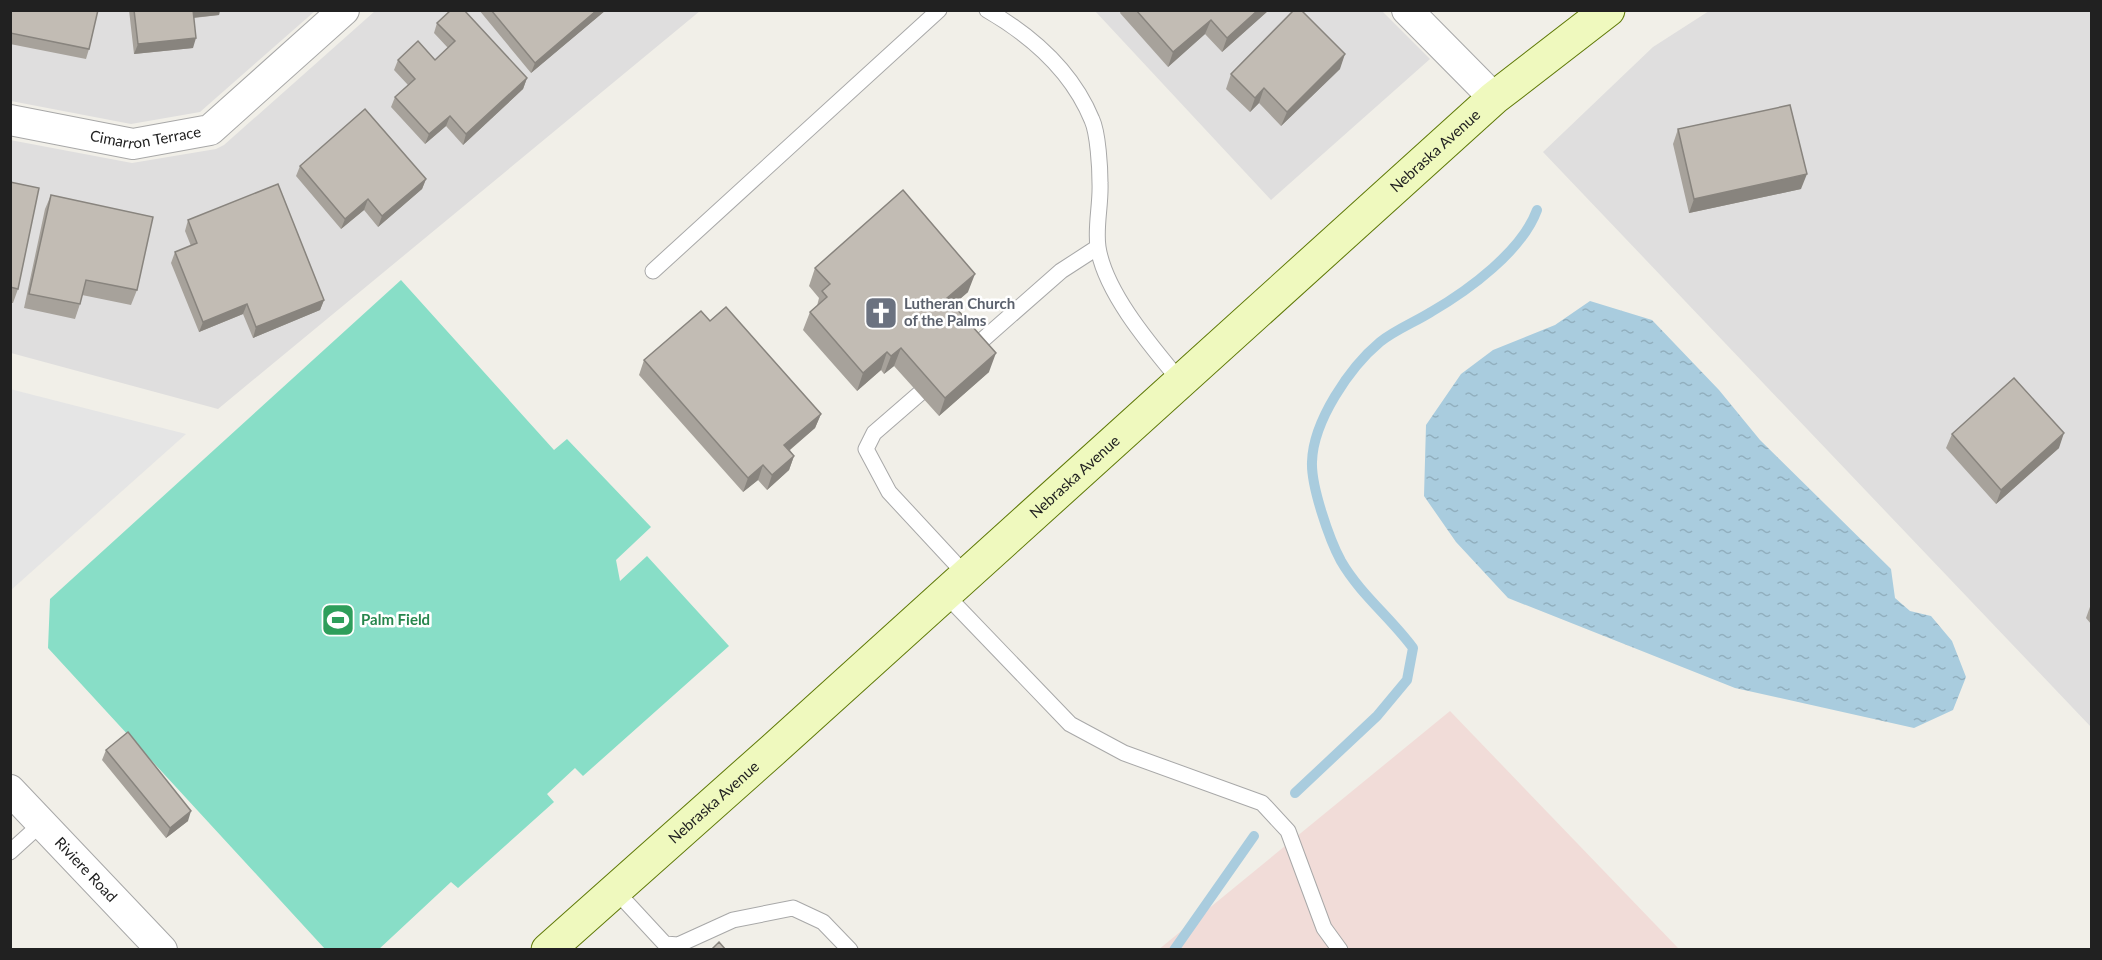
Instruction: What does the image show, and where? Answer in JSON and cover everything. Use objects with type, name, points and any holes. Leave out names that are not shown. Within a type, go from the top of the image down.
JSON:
[{"type":"main road","name":"Nebraska Avenue","points":[[548,950],[956,585],[1494,98],[1608,10]]},
{"type":"street","name":"Cimarron Terrace","points":[[10,120],[134,144],[210,130],[344,10]]},
{"type":"street","points":[[1407,10],[1494,98]]},
{"type":"street","name":"Riviere Road","points":[[10,790],[162,950]]},
{"type":"lane","points":[[653,271],[939,10]]},
{"type":"lane","points":[[987,10],[1010,24],[1063,69],[1093,121],[1100,182],[1098,247],[1114,289],[1144,338],[1181,382]]},
{"type":"lane","points":[[970,351],[1061,271],[1098,247]]},
{"type":"lane","points":[[919,394],[874,433],[866,449],[889,492],[956,585],[1070,724],[1124,753],[1262,803],[1287,831],[1324,928],[1340,950]]},
{"type":"lane","points":[[10,852],[42,823]]},
{"type":"lane","points":[[615,890],[665,944],[678,945],[733,920],[793,908],[823,922],[850,950]]},
{"type":"shaded area","points":[[11,11],[315,11],[200,112],[131,124],[11,101]]},
{"type":"shaded area","points":[[375,11],[700,11],[218,409],[11,353],[10,140],[132,163],[216,149],[224,145]]},
{"type":"shaded area","points":[[1095,11],[1382,11],[1430,59],[1271,200]]},
{"type":"shaded area","points":[[1709,11],[2091,11],[2091,727],[1543,152],[1653,47]]},
{"type":"shaded area","points":[[10,389],[186,434],[11,590],[10,590]]},
{"type":"shaded area","points":[[1450,711],[1679,949],[1158,950]]},
{"type":"green space","name":"Palm Field","points":[[401,280],[554,450],[567,439],[651,527],[616,560],[620,581],[647,556],[729,646],[583,776],[575,768],[547,794],[554,802],[458,888],[451,882],[378,950],[325,949],[48,648],[50,599]]},
{"type":"water","points":[[1590,301],[1652,320],[1719,390],[1760,440],[1891,569],[1895,598],[1910,611],[1931,616],[1952,641],[1966,677],[1953,710],[1914,728],[1735,688],[1508,598],[1456,542],[1424,496],[1426,425],[1461,374],[1493,350],[1555,325]]},
{"type":"building","points":[[10,10],[98,10],[89,49],[10,33]]},
{"type":"building","points":[[134,10],[193,10],[196,38],[138,44]]},
{"type":"building","points":[[451,10],[464,10],[527,78],[466,134],[450,116],[429,134],[395,97],[415,79],[398,60],[418,41],[435,60],[455,41],[437,23]]},
{"type":"building","points":[[491,10],[597,10],[535,63]]},
{"type":"building","points":[[1136,10],[1258,10],[1227,38],[1211,20],[1173,52]]},
{"type":"building","points":[[1294,10],[1301,10],[1345,54],[1287,112],[1264,88],[1255,98],[1231,74]]},
{"type":"building","points":[[1790,105],[1807,174],[1694,199],[1678,129]]},
{"type":"building","points":[[365,109],[426,179],[382,216],[368,199],[345,219],[300,166]]},
{"type":"building","points":[[10,182],[39,188],[18,289],[10,287]]},
{"type":"building","points":[[278,184],[324,300],[256,327],[247,304],[203,322],[175,252],[197,243],[188,220]]},
{"type":"building","name":"Lutheran Church of the Palms","points":[[903,190],[975,274],[947,298],[996,353],[945,398],[901,348],[891,356],[887,352],[863,373],[810,312],[827,297],[822,291],[830,284],[815,268]]},
{"type":"building","points":[[51,195],[153,217],[137,290],[86,280],[80,304],[29,294]]},
{"type":"building","points":[[726,307],[821,414],[784,445],[794,456],[772,475],[763,465],[748,478],[644,360],[701,311],[710,321]]},
{"type":"building","points":[[2014,378],[2064,433],[2001,490],[1952,434]]},
{"type":"building","points":[[128,732],[191,811],[170,828],[106,750]]},
{"type":"building","points":[[719,942],[726,950],[711,950]]},
{"type":"waterway","points":[[1295,793],[1377,716],[1407,680],[1413,648],[1357,584],[1336,551],[1326,526],[1312,472],[1314,446],[1319,429],[1335,396],[1369,353],[1380,342],[1446,303],[1493,268],[1519,240],[1537,210]]},
{"type":"waterway","points":[[1174,950],[1254,836]]},
{"type":"place","name":"Lutheran Church of the Palms","points":[[881,313]]},
{"type":"place","name":"Palm Field","points":[[338,620]]}]
